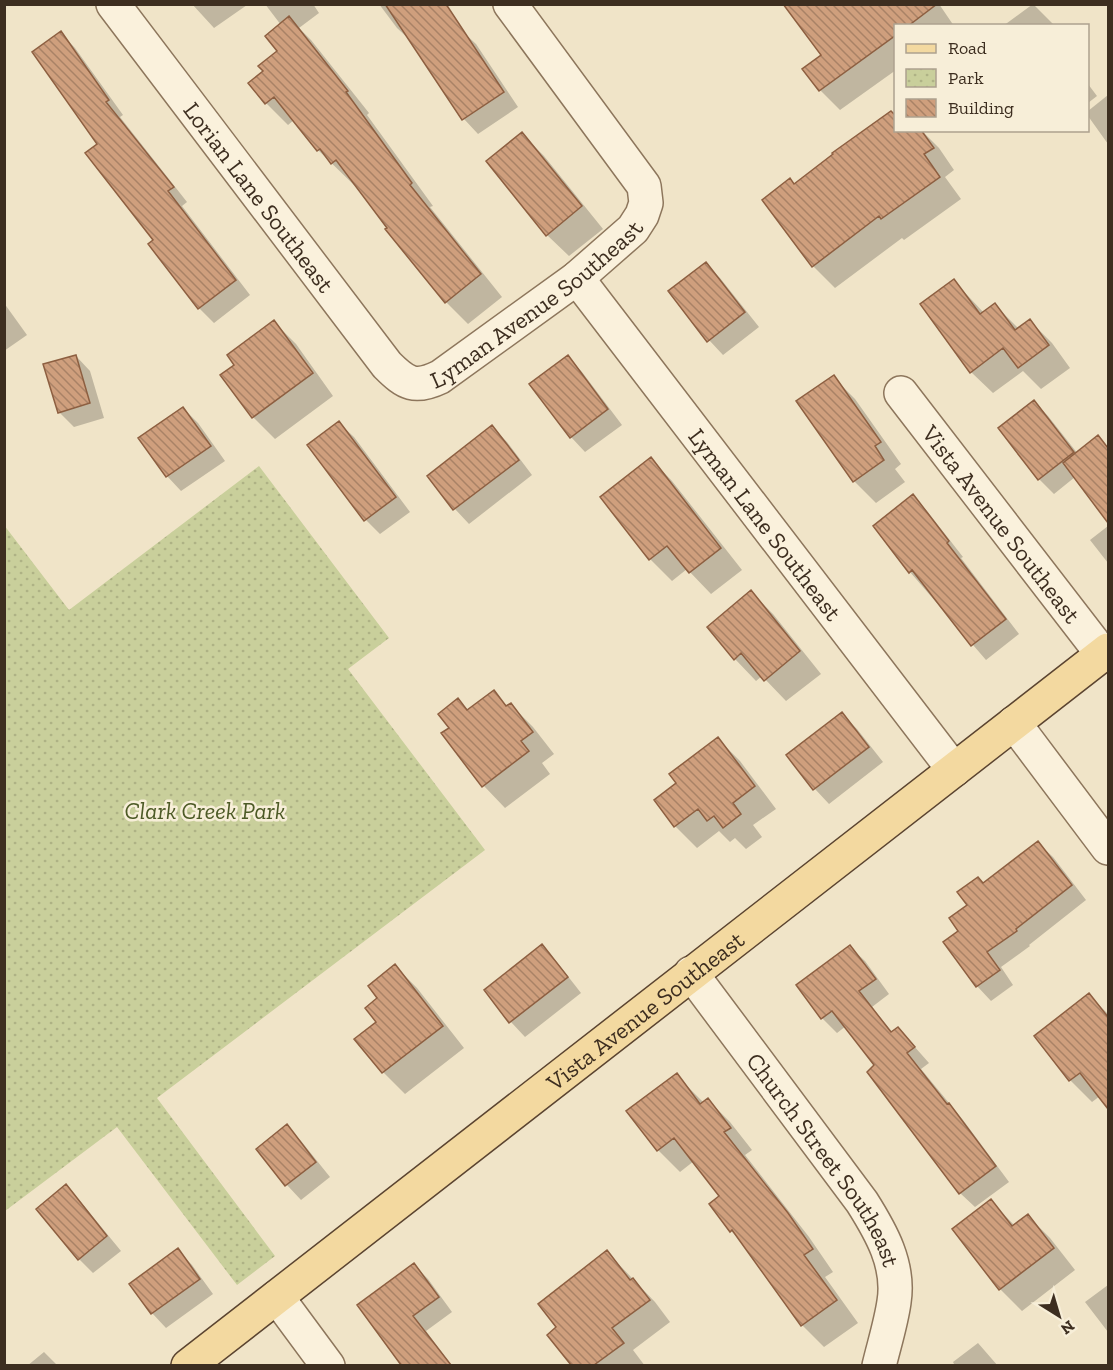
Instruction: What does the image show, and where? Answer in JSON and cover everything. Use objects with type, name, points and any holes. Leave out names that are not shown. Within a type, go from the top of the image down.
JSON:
[{"type":"main road","name":"Vista Avenue Southeast","points":[[188,1365],[278,1298],[691,973],[1106,652]]},
{"type":"street","name":"Lorian Lane Southeast","points":[[113,4],[387,365],[410,384]]},
{"type":"street","name":"Lyman Avenue Southeast","points":[[410,384],[426,384],[440,377],[577,278],[633,229],[646,203],[644,186],[510,4]]},
{"type":"street","name":"Lyman Lane Southeast","points":[[577,278],[954,770]]},
{"type":"street","name":"Vista Avenue Southeast","points":[[901,393],[1106,652]]},
{"type":"street","points":[[1014,723],[1108,848]]},
{"type":"street","name":"Church Street Southeast","points":[[691,973],[862,1202],[880,1231],[895,1278],[894,1301],[879,1365]]},
{"type":"street","points":[[278,1298],[328,1365]]},
{"type":"green space","name":"Clark Creek Park","points":[[259,466],[389,638],[348,669],[485,850],[157,1098],[275,1256],[237,1285],[117,1127],[5,1211],[4,525],[69,610]]},
{"type":"building","points":[[385,4],[446,4],[504,92],[462,120]]},
{"type":"building","points":[[783,4],[937,4],[911,24],[894,24],[894,36],[819,91],[802,69],[821,55]]},
{"type":"building","points":[[289,16],[348,91],[346,92],[412,183],[410,185],[481,274],[445,303],[385,229],[387,228],[336,160],[331,164],[320,149],[317,151],[274,97],[265,104],[248,83],[263,71],[258,66],[277,51],[265,36]]},
{"type":"building","points":[[61,31],[109,100],[106,102],[174,187],[168,191],[236,280],[198,309],[148,244],[153,240],[85,153],[97,144],[32,52]]},
{"type":"building","points":[[891,111],[894,114],[894,132],[922,132],[934,148],[924,154],[940,177],[881,219],[879,216],[812,267],[762,200],[790,178],[794,184],[832,153]]},
{"type":"building","points":[[522,132],[582,206],[546,236],[486,161]]},
{"type":"building","points":[[706,262],[745,312],[707,342],[668,291]]},
{"type":"building","points":[[954,279],[980,314],[995,303],[1015,330],[1030,319],[1049,345],[1018,368],[1003,348],[970,373],[920,304]]},
{"type":"building","points":[[274,320],[313,373],[252,418],[220,375],[234,365],[227,355]]},
{"type":"building","points":[[76,355],[90,403],[58,413],[43,364]]},
{"type":"building","points":[[568,355],[608,409],[570,438],[529,384]]},
{"type":"building","points":[[834,375],[881,442],[875,446],[884,460],[853,482],[796,401]]},
{"type":"building","points":[[1034,400],[1074,452],[1038,480],[998,428]]},
{"type":"building","points":[[183,407],[211,446],[166,477],[138,438]]},
{"type":"building","points":[[339,421],[396,497],[364,521],[307,445]]},
{"type":"building","points":[[492,425],[519,460],[453,510],[427,476]]},
{"type":"building","points":[[1098,435],[1108,448],[1108,523],[1063,463]]},
{"type":"building","points":[[651,457],[721,548],[689,573],[667,546],[649,560],[600,497]]},
{"type":"building","points":[[913,494],[949,541],[947,543],[1006,619],[971,646],[912,570],[909,573],[873,526]]},
{"type":"building","points":[[751,590],[800,651],[764,681],[741,653],[734,660],[707,627]]},
{"type":"building","points":[[494,690],[506,706],[511,703],[533,732],[521,741],[529,751],[482,787],[441,733],[449,728],[438,714],[458,698],[467,710]]},
{"type":"building","points":[[842,712],[869,747],[813,790],[786,755]]},
{"type":"building","points":[[718,737],[755,786],[733,803],[741,814],[723,828],[714,816],[707,821],[698,809],[674,827],[654,800],[676,783],[669,774]]},
{"type":"building","points":[[1038,841],[1072,885],[1016,929],[1017,931],[987,952],[1000,970],[976,987],[943,942],[958,931],[949,918],[967,905],[957,892],[978,877],[983,883]]},
{"type":"building","points":[[542,944],[568,977],[509,1023],[484,990]]},
{"type":"building","points":[[850,945],[876,979],[859,991],[891,1032],[898,1027],[915,1047],[907,1053],[947,1104],[949,1103],[996,1166],[959,1194],[867,1072],[874,1065],[832,1011],[821,1019],[796,985]]},
{"type":"building","points":[[395,964],[443,1026],[382,1073],[354,1039],[376,1022],[365,1008],[377,998],[368,986]]},
{"type":"building","points":[[1089,993],[1108,1017],[1108,1109],[1080,1073],[1069,1081],[1034,1036]]},
{"type":"building","points":[[677,1073],[700,1104],[708,1098],[731,1128],[724,1132],[788,1213],[813,1249],[804,1255],[837,1300],[801,1326],[732,1230],[730,1232],[709,1204],[719,1196],[674,1138],[657,1151],[626,1111]]},
{"type":"building","points":[[287,1124],[316,1162],[285,1186],[256,1149]]},
{"type":"building","points":[[66,1184],[107,1236],[78,1260],[36,1209]]},
{"type":"building","points":[[991,1199],[1012,1226],[1028,1214],[1054,1248],[999,1290],[952,1229]]},
{"type":"building","points":[[178,1248],[200,1279],[151,1314],[129,1284]]},
{"type":"building","points":[[607,1250],[630,1280],[633,1278],[650,1300],[612,1328],[624,1343],[594,1365],[571,1365],[547,1335],[556,1327],[538,1304]]},
{"type":"building","points":[[414,1263],[439,1297],[413,1316],[451,1365],[401,1365],[357,1305]]}]
